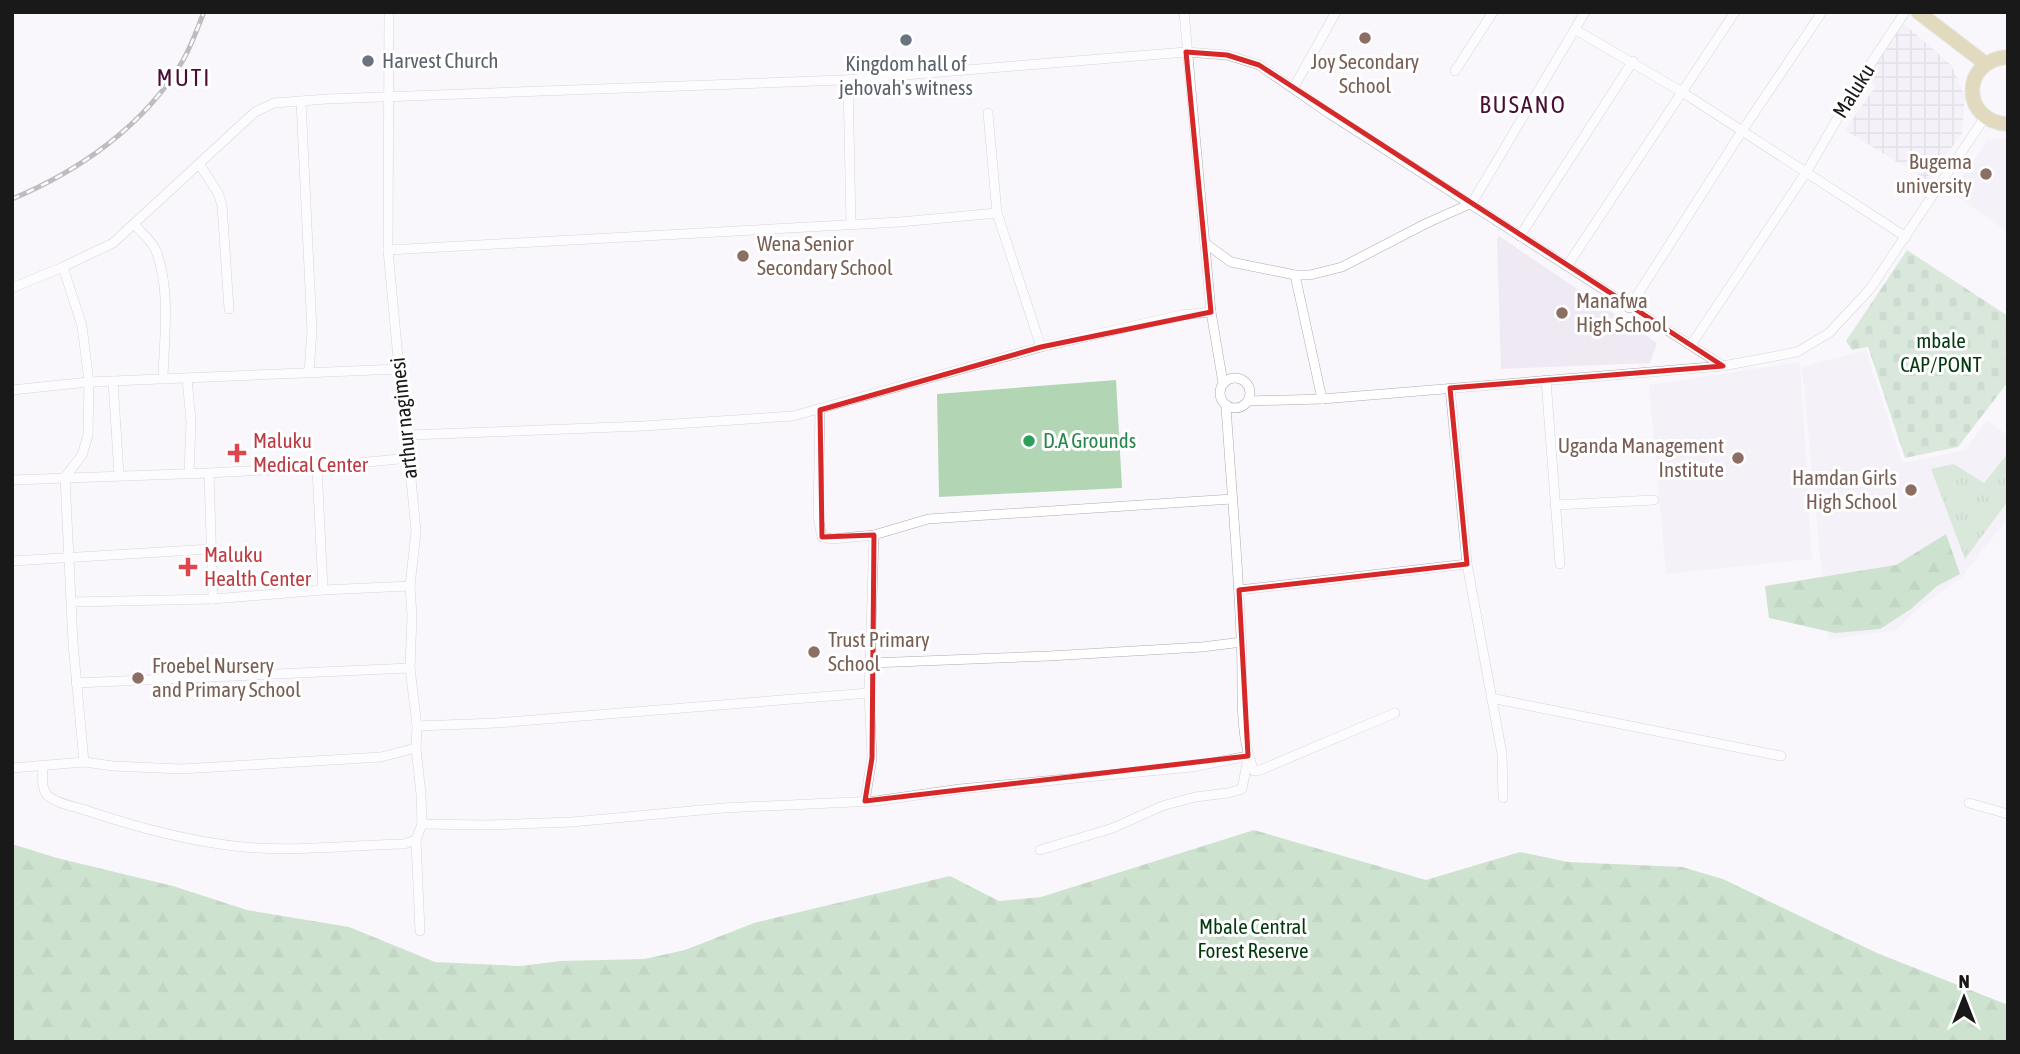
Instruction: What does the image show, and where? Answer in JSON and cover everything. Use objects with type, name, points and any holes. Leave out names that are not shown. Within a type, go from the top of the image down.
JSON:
[{"type":"main road","points":[[1918,12],[1986,64]]},
{"type":"main road","points":[[2007,56],[1986,64],[1978,72],[1972,91],[1974,103],[1985,117],[1994,122],[2008,124]]},
{"type":"street","name":"arthur nagimesi","points":[[389,12],[388,250],[398,369],[410,435],[409,458],[416,531],[410,586],[410,668],[417,726],[416,748],[422,824]]},
{"type":"street","points":[[1184,12],[1211,312],[1223,383],[1219,393],[1226,406],[1242,642],[1244,727],[1248,756],[1254,771],[1258,771],[1395,713]]},
{"type":"street","points":[[1294,87],[1336,12]]},
{"type":"street","points":[[1455,71],[1493,12]]},
{"type":"street","points":[[1205,243],[1231,262],[1296,275],[1318,274],[1342,267],[1472,203],[1585,12]]},
{"type":"street","points":[[1567,266],[1735,12]]},
{"type":"street","points":[[1629,308],[1822,12]]},
{"type":"street","name":"Maluku","points":[[1691,345],[1807,171],[1858,83],[1905,12]]},
{"type":"street","points":[[1576,30],[1633,61],[1906,237]]},
{"type":"street","points":[[12,288],[63,268],[113,243],[264,106],[388,96],[848,80],[1186,52],[1212,53],[1245,59],[1259,65],[1629,308],[1723,366]]},
{"type":"street","points":[[1520,236],[1633,61]]},
{"type":"street","points":[[848,80],[851,224]]},
{"type":"street","points":[[301,101],[313,331],[309,371]]},
{"type":"street","points":[[988,113],[997,214],[1041,347]]},
{"type":"street","points":[[1248,401],[1322,399],[1723,366],[1797,352],[1820,340],[1853,309],[1906,237],[1985,117]]},
{"type":"street","points":[[200,165],[218,193],[222,205],[229,309]]},
{"type":"street","points":[[388,250],[997,214]]},
{"type":"street","points":[[135,225],[155,248],[162,277],[163,379]]},
{"type":"street","points":[[63,268],[82,326],[89,382],[88,435],[82,455],[65,477],[76,683],[84,762]]},
{"type":"street","points":[[1296,275],[1322,399]]},
{"type":"street","points":[[410,435],[768,419],[820,410],[1041,347],[1181,316],[1211,312]]},
{"type":"street","points":[[12,390],[89,382],[398,369]]},
{"type":"street","points":[[187,378],[191,422],[190,474]]},
{"type":"street","points":[[1223,383],[1231,378],[1246,382],[1250,391],[1245,405],[1236,408],[1226,406]]},
{"type":"street","points":[[1546,380],[1560,564]]},
{"type":"street","points":[[113,381],[119,475]]},
{"type":"street","points":[[1450,388],[1467,564],[1502,754],[1503,798]]},
{"type":"street","points":[[820,410],[818,517],[822,537],[832,540],[874,535],[928,519],[1232,499]]},
{"type":"street","points":[[12,481],[317,467],[409,458]]},
{"type":"street","points":[[317,467],[323,590]]},
{"type":"street","points":[[209,473],[213,599]]},
{"type":"street","points":[[1555,505],[1654,500]]},
{"type":"street","points":[[865,802],[872,758],[869,692],[874,535]]},
{"type":"street","points":[[12,561],[211,548]]},
{"type":"street","points":[[1239,590],[1467,564]]},
{"type":"street","points":[[72,603],[213,599],[410,586]]},
{"type":"street","points":[[871,663],[1049,656],[1242,642]]},
{"type":"street","points":[[76,683],[410,668]]},
{"type":"street","points":[[417,726],[482,724],[869,692]]},
{"type":"street","points":[[1491,698],[1781,756]]},
{"type":"street","points":[[12,768],[84,762],[181,769],[381,757],[416,748]]},
{"type":"street","points":[[420,931],[416,840],[422,824],[572,822],[723,808],[865,802],[960,789],[1192,767],[1248,756]]},
{"type":"street","points":[[1040,850],[1112,828],[1162,806],[1242,789],[1248,756]]},
{"type":"street","points":[[43,765],[46,794],[135,827],[191,840],[246,847],[404,844],[416,840]]},
{"type":"street","points":[[1969,803],[2008,814]]},
{"type":"highlighted area","points":[[1186,52],[1227,55],[1259,65],[1723,366],[1450,388],[1467,564],[1239,590],[1248,756],[865,801],[872,758],[874,535],[822,537],[820,410],[1041,347],[1211,312]]},
{"type":"shaded area","points":[[1903,23],[1951,65],[1965,96],[1962,133],[1928,181],[1845,130],[1876,86],[1865,74]]},
{"type":"shaded area","name":"Bugema university","points":[[2007,138],[2008,232],[1951,192],[1988,140]]},
{"type":"shaded area","points":[[1499,236],[1657,343],[1650,363],[1501,369]]},
{"type":"shaded area","name":"Hamdan Girls High School","points":[[1866,350],[1902,463],[1965,450],[1987,420],[2008,436],[2008,518],[1961,578],[1921,606],[1895,631],[1828,639],[1802,367]]},
{"type":"shaded area","points":[[1800,362],[1812,559],[1666,574],[1649,385]]},
{"type":"green space","name":"mbale CAP/PONT","points":[[1907,250],[2008,316],[2008,382],[1958,447],[1905,458],[1868,347],[1852,350],[1846,341]]},
{"type":"green space","name":"D.A Grounds","points":[[1116,380],[1122,488],[939,497],[937,394]]},
{"type":"green space","points":[[2008,453],[2008,501],[1965,559],[1931,469],[1954,464],[1984,483]]},
{"type":"green space","points":[[1946,534],[1960,574],[1937,586],[1911,609],[1880,629],[1835,633],[1769,618],[1765,586],[1896,565]]},
{"type":"green space","name":"Mbale Central Forest Reserve","points":[[1254,830],[1426,880],[1520,852],[1568,862],[1682,867],[1723,879],[1877,953],[2008,1005],[2008,1042],[12,1042],[12,844],[57,858],[173,886],[247,910],[349,927],[435,962],[520,966],[561,961],[644,959],[685,950],[754,923],[950,876],[999,901],[1041,897]]},
{"type":"railway","points":[[12,199],[61,175],[108,144],[129,126],[167,85],[182,62],[204,12]]},
{"type":"place","name":"Joy Secondary School","points":[[1365,38]]},
{"type":"place","name":"Kingdom hall of jehovah's witness","points":[[906,40]]},
{"type":"place","name":"Harvest Church","points":[[368,61]]},
{"type":"place","name":"Bugema university","points":[[1986,174]]},
{"type":"place","name":"Wena Senior Secondary School","points":[[743,256]]},
{"type":"place","name":"Manafwa High School","points":[[1562,313]]},
{"type":"place","name":"D.A Grounds","points":[[1029,441]]},
{"type":"place","name":"Maluku Medical Center","points":[[237,453]]},
{"type":"place","name":"Uganda Management Institute","points":[[1738,458]]},
{"type":"place","name":"Hamdan Girls High School","points":[[1911,490]]},
{"type":"place","name":"Maluku Health Center","points":[[188,567]]},
{"type":"place","name":"Trust Primary School","points":[[814,652]]},
{"type":"place","name":"Froebel Nursery and Primary School","points":[[138,678]]},
{"type":"district","name":"MUTI","points":[[184,78]]},
{"type":"district","name":"BUSANO","points":[[1523,105]]}]
